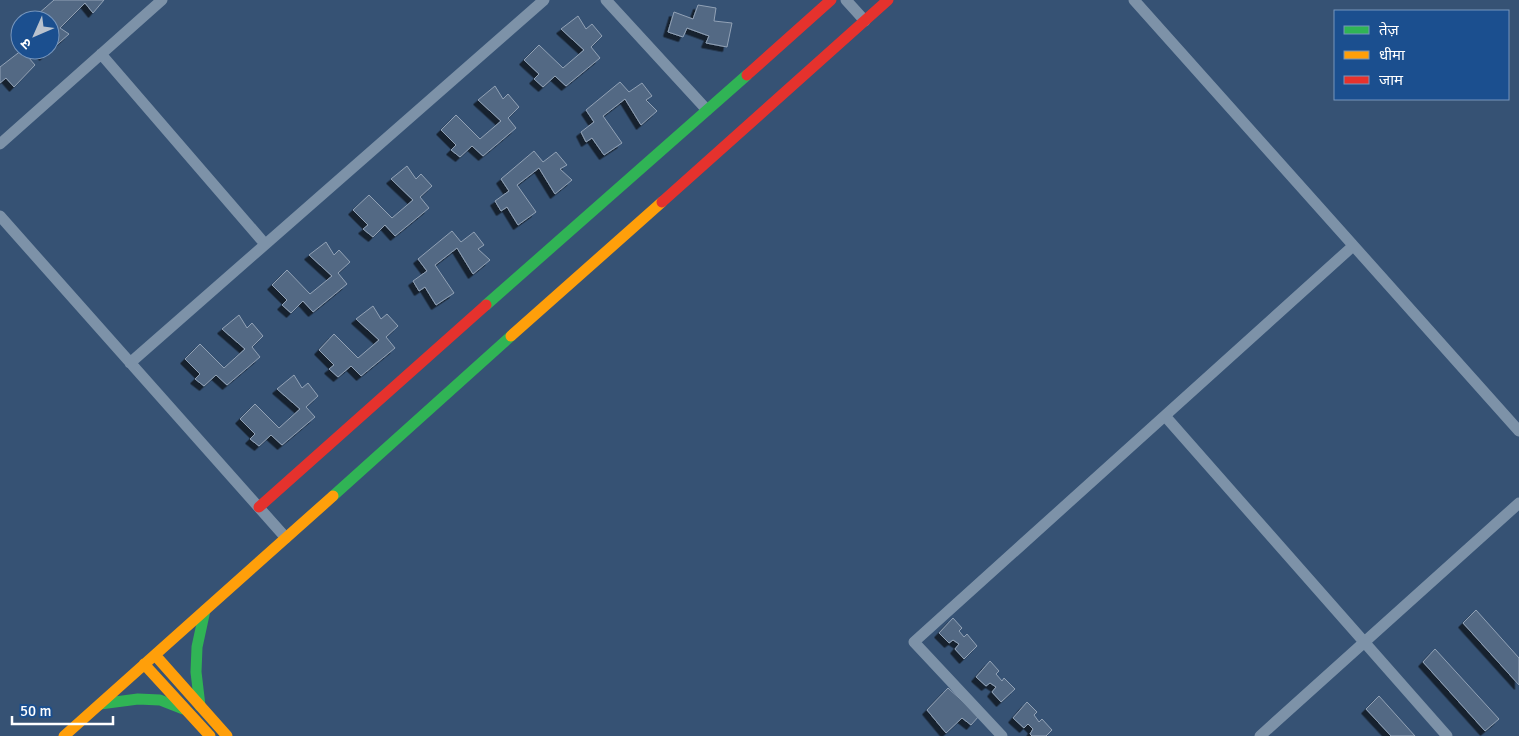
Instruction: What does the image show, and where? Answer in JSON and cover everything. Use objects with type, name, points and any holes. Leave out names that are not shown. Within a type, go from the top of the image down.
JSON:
[{"type":"street","points":[[0,144],[162,0]]},
{"type":"street","points":[[130,363],[544,0]]},
{"type":"street","points":[[606,0],[707,110]]},
{"type":"street","points":[[259,507],[830,0]]},
{"type":"street","points":[[846,0],[865,21]]},
{"type":"street","points":[[64,736],[888,0]]},
{"type":"street","points":[[1134,0],[1519,431]]},
{"type":"street","points":[[101,54],[265,244]]},
{"type":"street","points":[[0,216],[286,538]]},
{"type":"street","points":[[1002,736],[914,642],[1353,246]]},
{"type":"street","points":[[1165,416],[1447,736]]},
{"type":"street","points":[[1260,736],[1519,503]]},
{"type":"street","points":[[200,706],[196,672],[197,647],[205,610]]},
{"type":"street","points":[[155,655],[227,736]]},
{"type":"street","points":[[144,664],[210,736]]},
{"type":"street","points":[[100,704],[138,699],[160,700],[186,709]]},
{"type":"building","points":[[54,0],[104,0],[93,13],[85,3],[60,28],[60,10],[43,10]]},
{"type":"building","points":[[698,5],[716,8],[714,21],[732,23],[727,47],[706,43],[709,36],[687,28],[683,37],[668,32],[674,12],[693,19]]},
{"type":"building","points":[[578,16],[586,29],[592,24],[602,36],[591,47],[600,58],[566,86],[555,76],[543,87],[534,79],[539,74],[524,60],[539,45],[563,68],[584,50],[561,29]]},
{"type":"building","points":[[60,28],[69,34],[60,42]]},
{"type":"building","points":[[10,59],[31,60],[35,65],[14,87],[6,78],[0,83],[0,67]]},
{"type":"building","points":[[620,82],[629,92],[642,83],[652,96],[646,100],[657,111],[641,125],[625,99],[603,116],[622,143],[604,155],[592,138],[586,142],[581,132],[594,122],[586,110]]},
{"type":"building","points":[[495,86],[503,99],[508,94],[519,107],[508,118],[516,128],[483,156],[472,146],[460,157],[451,150],[456,145],[441,130],[456,115],[480,139],[501,121],[478,100]]},
{"type":"building","points":[[534,151],[543,162],[556,152],[567,165],[560,169],[572,180],[555,194],[539,168],[517,185],[536,212],[518,225],[507,207],[501,211],[495,201],[509,191],[501,179]]},
{"type":"building","points":[[407,166],[416,179],[421,174],[432,186],[420,197],[429,208],[395,236],[385,225],[373,237],[363,229],[368,225],[353,210],[369,195],[392,218],[413,200],[391,179]]},
{"type":"building","points":[[452,231],[461,242],[474,232],[484,245],[478,249],[490,260],[473,274],[457,248],[435,265],[454,293],[436,305],[425,287],[419,291],[413,281],[427,271],[418,259]]},
{"type":"building","points":[[326,242],[334,255],[339,250],[350,262],[338,273],[347,284],[313,312],[303,301],[291,313],[282,305],[287,300],[272,285],[287,270],[310,294],[332,276],[309,255]]},
{"type":"building","points":[[373,306],[381,319],[387,314],[398,326],[386,337],[395,348],[361,376],[351,366],[338,377],[329,369],[334,365],[319,350],[334,334],[358,358],[379,340],[356,319]]},
{"type":"building","points":[[239,315],[247,328],[252,323],[263,336],[252,347],[260,357],[227,385],[216,375],[204,386],[195,379],[200,374],[185,359],[200,344],[224,368],[245,349],[222,329]]},
{"type":"building","points":[[294,375],[302,388],[308,383],[318,396],[306,407],[315,417],[282,445],[271,435],[259,446],[250,439],[255,434],[240,419],[255,404],[279,428],[300,409],[277,389]]},
{"type":"building","points":[[1476,610],[1519,658],[1519,685],[1463,623]]},
{"type":"building","points":[[953,618],[962,628],[959,631],[964,637],[967,634],[977,646],[964,659],[955,649],[959,644],[953,640],[949,643],[939,633]]},
{"type":"building","points":[[1435,649],[1499,719],[1485,731],[1423,662]]},
{"type":"building","points":[[990,661],[999,671],[996,674],[1002,681],[1004,678],[1015,689],[1001,702],[992,692],[996,687],[990,683],[986,686],[976,677]]},
{"type":"building","points":[[948,688],[979,716],[971,725],[962,718],[946,733],[927,710]]},
{"type":"building","points":[[1379,696],[1415,736],[1391,736],[1366,709]]},
{"type":"building","points":[[1027,702],[1037,712],[1034,715],[1039,722],[1042,719],[1052,730],[1046,736],[1032,736],[1030,734],[1033,729],[1028,724],[1024,728],[1013,718]]},
{"type":"traffic: fast","points":[[486,305],[747,75]]},
{"type":"traffic: fast","points":[[333,496],[511,336]]},
{"type":"traffic: fast","points":[[200,706],[196,672],[197,647],[205,610]]},
{"type":"traffic: fast","points":[[100,704],[138,699],[160,700],[183,709]]},
{"type":"traffic: slow","points":[[511,336],[662,202]]},
{"type":"traffic: slow","points":[[64,736],[333,496]]},
{"type":"traffic: slow","points":[[155,655],[227,736]]},
{"type":"traffic: slow","points":[[144,664],[210,736]]},
{"type":"traffic: jam","points":[[747,75],[831,0]]},
{"type":"traffic: jam","points":[[662,202],[888,0]]},
{"type":"traffic: jam","points":[[259,507],[486,305]]}]
